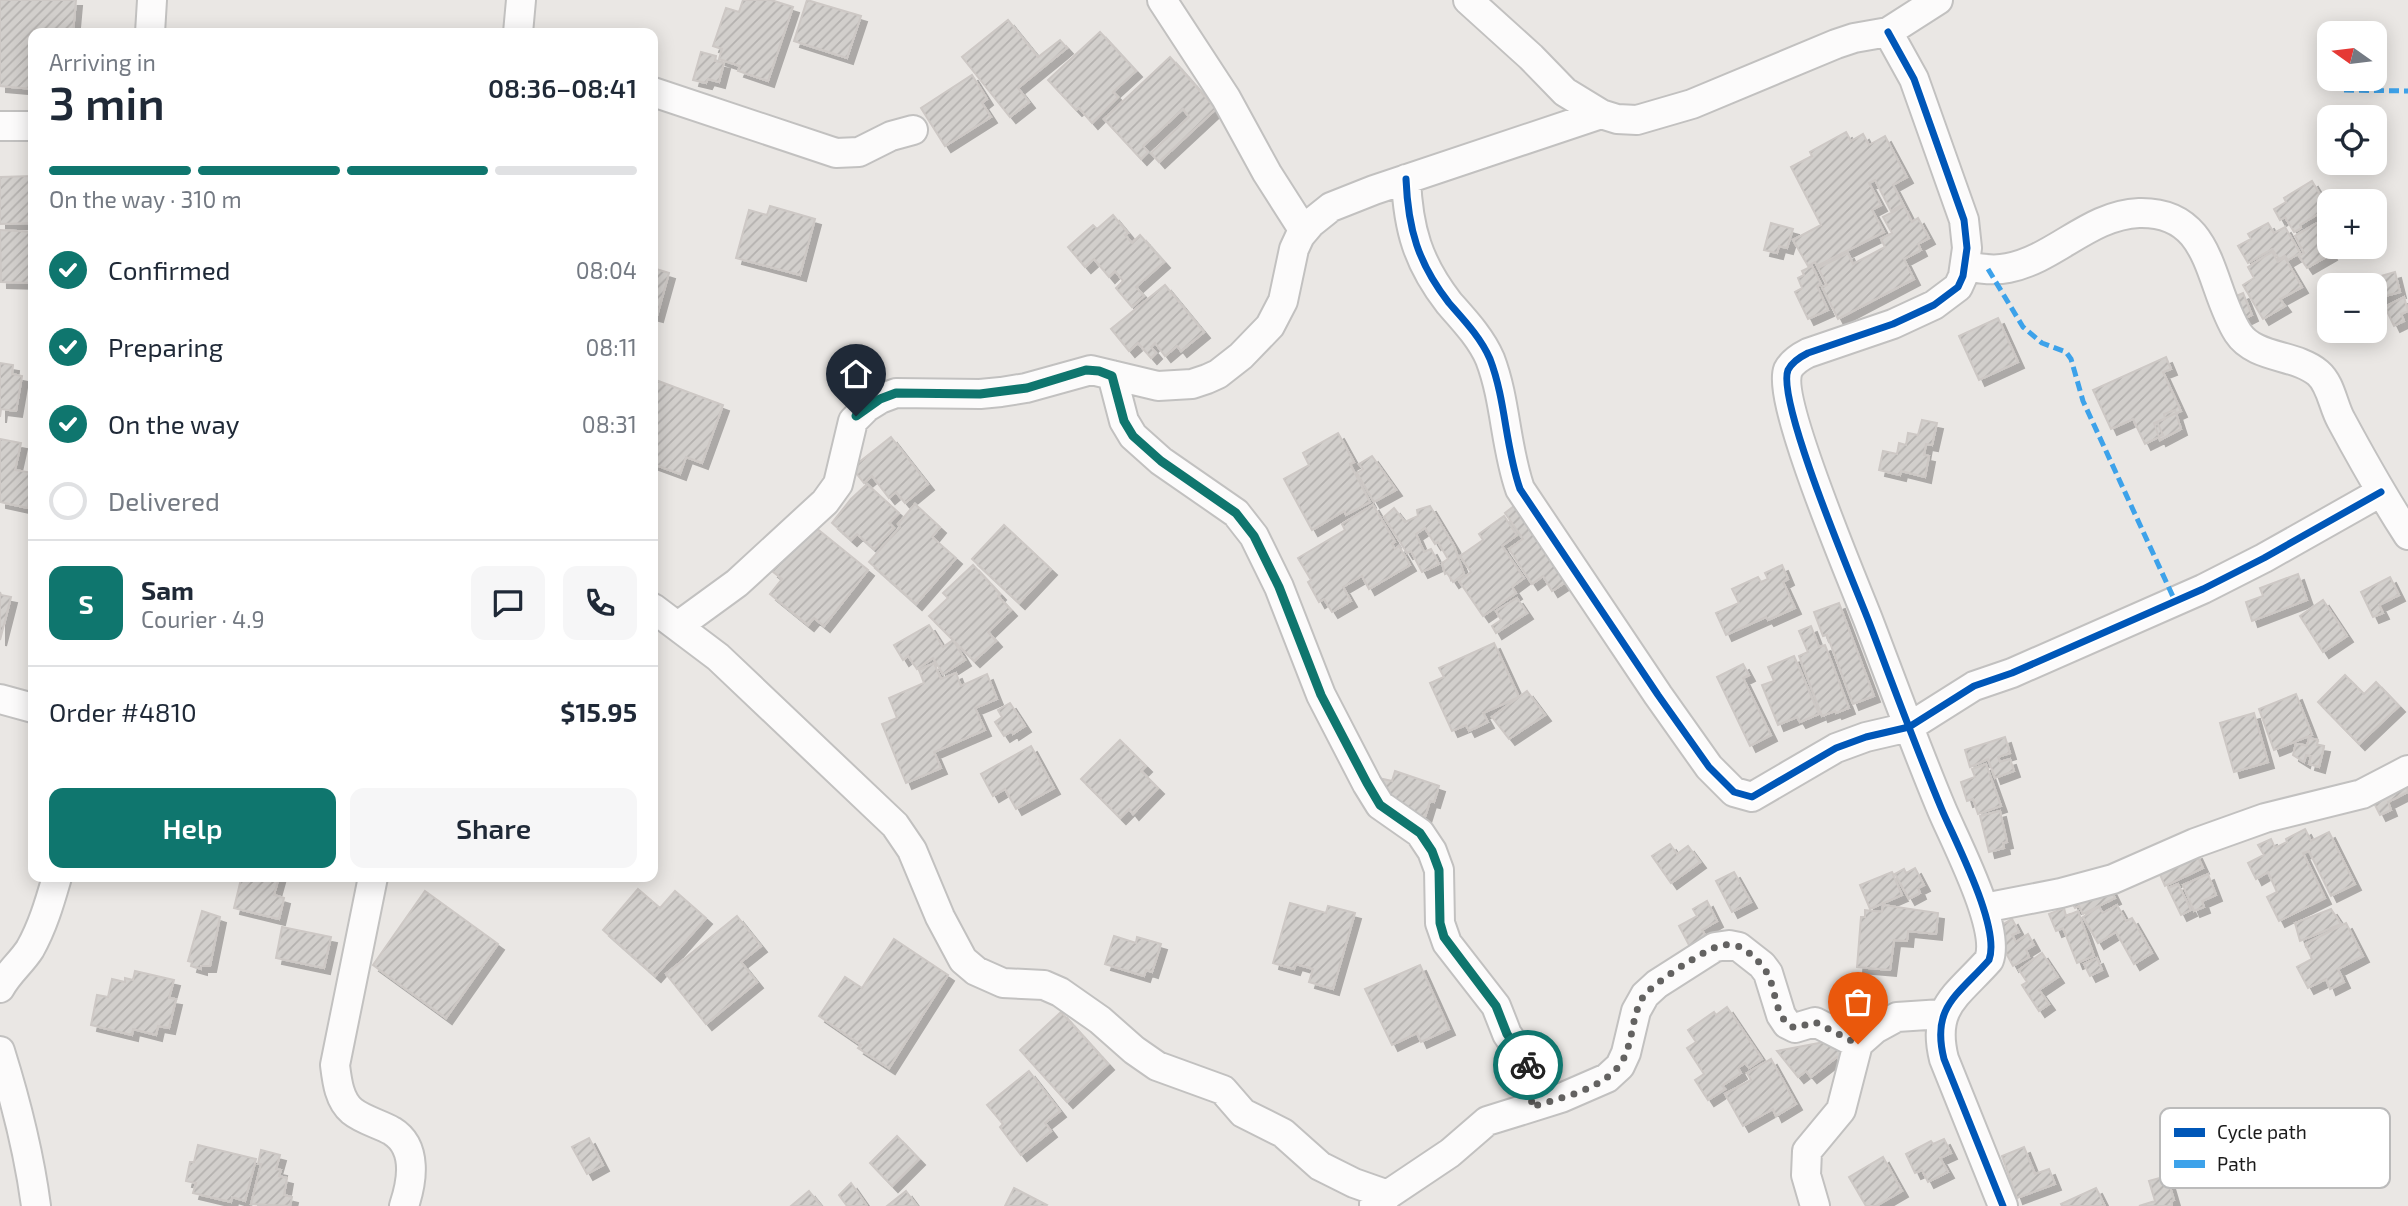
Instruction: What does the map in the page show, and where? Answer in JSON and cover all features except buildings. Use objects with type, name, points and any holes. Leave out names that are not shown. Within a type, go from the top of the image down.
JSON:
[{"type":"street","points":[[150,28],[152,0]]},
{"type":"street","points":[[518,28],[521,0]]},
{"type":"street","points":[[1162,0],[1226,98],[1267,173],[1304,231]]},
{"type":"street","points":[[1468,0],[1565,92],[1601,114],[1617,119],[1637,120],[1692,104],[1836,44],[1888,32],[1938,0]]},
{"type":"street","points":[[1888,32],[1914,79],[1964,220],[1966,266],[1958,287],[1934,305],[1893,324],[1808,353],[1788,368],[1787,378],[1816,490],[1983,908],[1991,937],[1989,960],[1948,1004],[1939,1027],[1944,1059],[2003,1206]]},
{"type":"street","points":[[658,94],[836,153],[859,152],[891,136],[913,130]]},
{"type":"street","points":[[678,626],[737,583],[825,502],[838,484],[853,421],[880,399],[896,393],[1001,392],[1027,388],[1086,370],[1146,384],[1167,386],[1192,384],[1218,374],[1254,343],[1278,314],[1294,249],[1304,231],[1331,207],[1601,114]]},
{"type":"street","points":[[0,126],[28,126]]},
{"type":"street","points":[[1406,179],[1409,224],[1418,252],[1438,288],[1489,356],[1501,394],[1507,446],[1520,489],[1709,767],[1734,792],[1752,797],[1836,748],[1866,737],[1909,727],[1974,686],[2012,673],[2203,589],[2381,492]]},
{"type":"street","points":[[1966,266],[1996,270],[2010,268],[2048,252],[2103,220],[2119,216],[2159,215],[2180,222],[2197,237],[2241,337],[2254,346],[2306,365],[2324,379],[2340,418],[2408,535]]},
{"type":"street","points":[[1112,376],[1124,421],[1133,436],[1161,461],[1236,513],[1254,536],[1279,587],[1321,695],[1367,783],[1380,805],[1420,833],[1432,851],[1439,870],[1441,931],[1447,943],[1496,1006],[1507,1034],[1531,1069],[1534,1091],[1531,1107]]},
{"type":"street","points":[[658,611],[718,657],[895,825],[912,850],[940,917],[963,960],[976,971],[1003,983],[1044,985],[1060,992],[1157,1066],[1223,1090],[1244,1113],[1283,1133],[1320,1166],[1380,1201],[1450,1153],[1488,1121],[1584,1089],[1607,1078],[1620,1066],[1626,1053],[1636,1011],[1645,995],[1657,984],[1721,945],[1739,947],[1762,965],[1768,973],[1781,1015],[1787,1024],[1795,1028],[1810,1022],[1820,1023],[1858,1044]]},
{"type":"street","points":[[0,699],[28,707]]},
{"type":"street","points":[[1983,908],[2062,893],[2113,879],[2195,843],[2265,818],[2362,794],[2408,770]]},
{"type":"street","points":[[0,988],[9,972],[29,951],[43,924],[56,882]]},
{"type":"street","points":[[372,882],[335,1065],[339,1090],[352,1111],[395,1133],[410,1152],[411,1181],[404,1206]]},
{"type":"street","points":[[1815,1206],[1805,1175],[1807,1151],[1841,1110],[1858,1044],[1875,1029],[1897,1017],[1942,1014]]},
{"type":"street","points":[[0,1051],[16,1101],[36,1206]]},
{"type":"marked path","points":[[2387,91],[2408,91]]},
{"type":"marked path","points":[[1988,269],[2023,327],[2042,343],[2066,352],[2071,359],[2083,401],[2175,601]]},
{"type":"cycle path","points":[[1888,32],[1914,79],[1964,220],[1967,248],[1963,276],[1958,287],[1934,305],[1893,324],[1799,358],[1788,370],[1787,388],[1793,417],[1818,493],[1923,763],[1975,885],[1989,928],[1989,960],[1957,993],[1944,1014],[1941,1041],[1944,1059],[2003,1206]]},
{"type":"cycle path","points":[[1406,179],[1412,230],[1422,259],[1438,288],[1477,337],[1490,359],[1520,489],[1658,695],[1709,767],[1734,792],[1752,797],[1836,748],[1866,737],[1909,727],[1974,686],[2012,673],[2203,589],[2381,492]]},
{"type":"way so far","points":[[1528,1065],[1534,1080],[1531,1107],[1577,1092],[1607,1078],[1620,1066],[1626,1053],[1636,1011],[1645,995],[1657,984],[1721,945],[1739,947],[1762,965],[1768,973],[1781,1015],[1790,1027],[1800,1028],[1810,1022],[1820,1023],[1858,1044]]},
{"type":"route","points":[[856,416],[880,399],[896,393],[1001,392],[1027,388],[1086,370],[1112,376],[1124,421],[1133,436],[1161,461],[1223,502],[1236,513],[1254,536],[1279,587],[1321,695],[1367,783],[1380,805],[1420,833],[1432,851],[1439,870],[1441,931],[1447,943],[1496,1006],[1507,1034],[1528,1065]]}]
